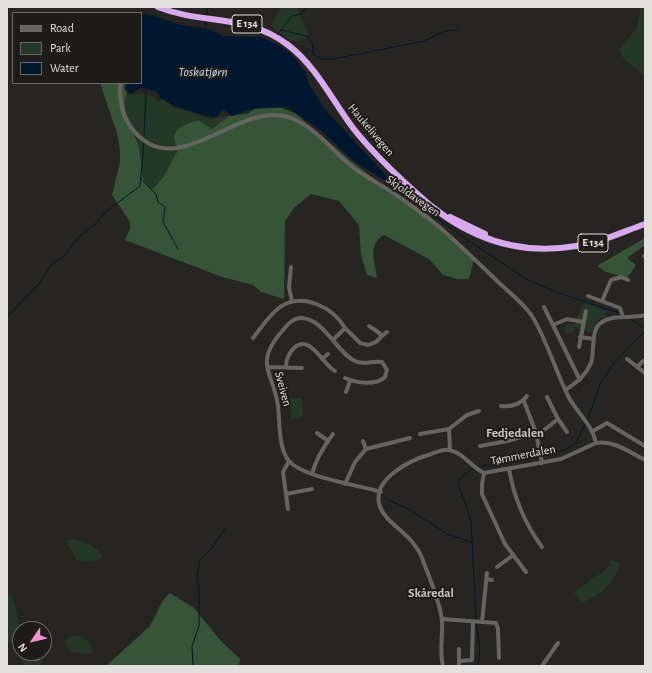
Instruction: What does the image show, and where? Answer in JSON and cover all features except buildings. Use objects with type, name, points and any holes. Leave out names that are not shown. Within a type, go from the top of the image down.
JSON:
[{"type":"highway","name":"Haukelivegen","points":[[158,7],[183,14],[236,22],[261,29],[291,48],[307,63],[344,116],[386,166],[415,192],[446,214],[478,231],[510,242],[539,248],[554,249],[585,245],[645,224]]},
{"type":"street","name":"Skjoldavegen","points":[[120,84],[121,105],[124,115],[130,126],[146,142],[167,149],[178,148],[258,117],[272,115],[291,118],[306,126],[354,168],[409,203],[480,264],[531,315],[566,390],[583,418],[593,431],[596,443]]},
{"type":"street","points":[[291,267],[289,287],[292,302]]},
{"type":"street","points":[[602,300],[611,280],[621,277],[628,280]]},
{"type":"street","points":[[588,296],[620,308],[623,317]]},
{"type":"street","points":[[253,338],[277,310],[292,302],[304,301],[317,304],[332,314],[345,328],[365,345],[376,342],[387,332]]},
{"type":"street","points":[[544,307],[580,380]]},
{"type":"street","points":[[579,347],[586,311]]},
{"type":"street","points":[[566,390],[580,380],[585,374],[592,360],[594,339],[597,328],[602,322],[623,317],[645,315]]},
{"type":"street","name":"Sveiven","points":[[289,461],[282,446],[278,403],[266,367],[267,355],[272,344],[292,320],[303,318],[313,322],[350,358],[362,364],[382,362],[387,370],[387,374],[380,381],[370,383],[350,381],[345,378]]},
{"type":"street","points":[[553,325],[569,318],[583,322]]},
{"type":"street","points":[[369,326],[382,336]]},
{"type":"street","points":[[333,340],[345,328]]},
{"type":"street","points":[[580,337],[594,339]]},
{"type":"street","points":[[286,367],[287,358],[292,350],[300,344],[305,343],[309,345],[334,371]]},
{"type":"street","points":[[322,359],[328,354]]},
{"type":"street","points":[[627,359],[645,373]]},
{"type":"street","points":[[637,367],[643,361]]},
{"type":"street","points":[[266,367],[302,368]]},
{"type":"street","points":[[346,392],[350,381]]},
{"type":"street","points":[[501,406],[508,407],[524,401],[527,396]]},
{"type":"street","points":[[547,397],[558,419],[567,432]]},
{"type":"street","points":[[524,401],[536,433],[542,463]]},
{"type":"street","points":[[420,434],[449,429],[467,415],[479,411]]},
{"type":"street","points":[[480,446],[496,444],[543,431],[558,419]]},
{"type":"street","points":[[593,431],[607,423],[645,446]]},
{"type":"street","points":[[443,666],[441,658],[442,619],[417,547],[381,510],[379,503],[386,479],[407,464],[421,457],[450,450],[449,429]]},
{"type":"street","points":[[317,433],[327,440]]},
{"type":"street","points":[[312,474],[316,461],[327,440],[333,434]]},
{"type":"street","points":[[345,484],[355,462],[366,448],[410,438]]},
{"type":"street","points":[[363,441],[366,448]]},
{"type":"street","points":[[596,443],[610,442],[645,460]]},
{"type":"street","name":"Tømmerdalen","points":[[450,450],[484,473],[542,463],[569,456],[596,443]]},
{"type":"street","points":[[288,509],[283,472],[289,461],[299,469],[312,474],[345,484],[381,492]]},
{"type":"street","points":[[509,469],[512,483],[525,521],[542,547]]},
{"type":"street","points":[[484,473],[482,494],[504,544],[526,572]]},
{"type":"street","points":[[286,494],[312,489]]},
{"type":"street","points":[[497,567],[512,556]]},
{"type":"street","points":[[482,622],[487,573]]},
{"type":"street","points":[[486,579],[492,580]]},
{"type":"street","points":[[442,619],[473,622],[495,622],[498,625],[499,658]]},
{"type":"street","points":[[460,661],[472,660],[473,622]]},
{"type":"street","points":[[542,666],[558,643]]},
{"type":"street","points":[[459,649],[459,666]]},
{"type":"green space","points":[[282,7],[296,7],[308,33],[305,38],[300,41],[290,40],[271,26]]},
{"type":"green space","points":[[641,7],[645,7],[645,76],[624,59],[619,50],[637,28]]},
{"type":"green space","points":[[100,84],[125,84],[124,88],[127,93],[125,99],[126,113],[139,147],[144,180],[151,189],[154,188],[164,176],[177,152],[174,136],[177,130],[181,127],[189,123],[200,121],[212,129],[229,116],[247,114],[257,108],[280,107],[296,114],[352,162],[423,216],[474,259],[469,279],[458,279],[443,275],[429,259],[384,235],[375,243],[373,254],[377,278],[367,275],[361,255],[359,225],[339,201],[311,194],[294,208],[285,221],[284,299],[261,292],[253,285],[222,277],[125,240],[130,229],[130,222],[112,195],[120,162],[120,149],[117,133]]},
{"type":"green space","points":[[127,93],[130,95],[147,93],[159,101],[166,100],[173,108],[189,111],[208,119],[229,116],[212,129],[203,122],[195,122],[186,124],[178,129],[174,136],[177,152],[164,176],[154,188],[151,189],[144,180],[140,148],[126,113],[125,99]]},
{"type":"green space","points":[[645,238],[645,245],[627,258],[636,265],[627,278],[606,272],[597,266]]},
{"type":"green space","points":[[584,302],[606,311],[606,317],[598,320],[592,333],[575,327],[573,332],[566,334],[564,327],[569,323],[574,324]]},
{"type":"green space","points":[[302,398],[303,417],[291,419],[290,399]]},
{"type":"green space","points":[[75,539],[96,548],[102,554],[103,558],[93,562],[77,560],[66,541]]},
{"type":"green space","points":[[611,560],[620,564],[610,584],[601,592],[582,603],[574,592],[607,569]]},
{"type":"green space","points":[[170,593],[194,608],[220,640],[240,659],[239,666],[106,666],[149,627],[163,601]]},
{"type":"green space","points":[[7,595],[12,596],[18,621],[12,621],[12,643],[7,641]]},
{"type":"green space","points":[[75,635],[87,640],[91,645],[93,652],[87,654],[70,652],[65,643],[68,638]]},
{"type":"green space","points":[[22,661],[42,661],[40,666],[24,666]]},
{"type":"water","name":"Toskatjørn","points":[[142,14],[151,15],[181,25],[208,29],[223,36],[261,37],[282,47],[290,53],[305,71],[309,84],[324,108],[391,181],[390,184],[355,162],[319,129],[287,107],[252,109],[232,116],[222,109],[220,114],[214,118],[174,106],[161,99],[156,91],[141,88],[134,91],[133,94],[129,93],[126,89],[126,84],[142,84]]},
{"type":"waterway","points":[[207,7],[207,16]]},
{"type":"waterway","points":[[277,35],[292,16],[301,14],[306,7]]},
{"type":"waterway","points":[[206,22],[206,29]]},
{"type":"waterway","points":[[281,30],[307,36],[313,44],[313,54],[322,59],[333,59],[424,41],[445,31],[457,30]]},
{"type":"waterway","points":[[144,136],[146,89]]},
{"type":"waterway","points":[[7,317],[38,285],[52,264],[64,256],[80,236],[95,224],[104,213],[140,186],[144,141]]},
{"type":"waterway","points":[[141,179],[156,194],[158,202],[165,207],[163,222],[178,249]]},
{"type":"waterway","points":[[390,184],[393,189],[403,193],[467,240],[528,280],[564,295],[620,313]]},
{"type":"waterway","points":[[630,318],[645,329]]},
{"type":"waterway","points":[[587,421],[601,382],[616,361],[645,331]]},
{"type":"waterway","points":[[542,453],[556,452],[570,448],[576,442],[585,424]]},
{"type":"waterway","points":[[478,467],[539,453]]},
{"type":"waterway","points":[[473,469],[464,475],[458,485],[471,520],[476,620]]},
{"type":"waterway","points":[[385,498],[410,510]]},
{"type":"waterway","points":[[413,512],[447,534],[471,542]]},
{"type":"waterway","points":[[193,666],[192,646],[199,626],[199,589],[197,576],[200,560],[212,548],[225,528]]},
{"type":"waterway","points":[[476,623],[480,648],[478,666]]},
{"type":"district","name":"Fedjedalen","points":[[515,433]]},
{"type":"district","name":"Skåredal","points":[[431,593]]}]
